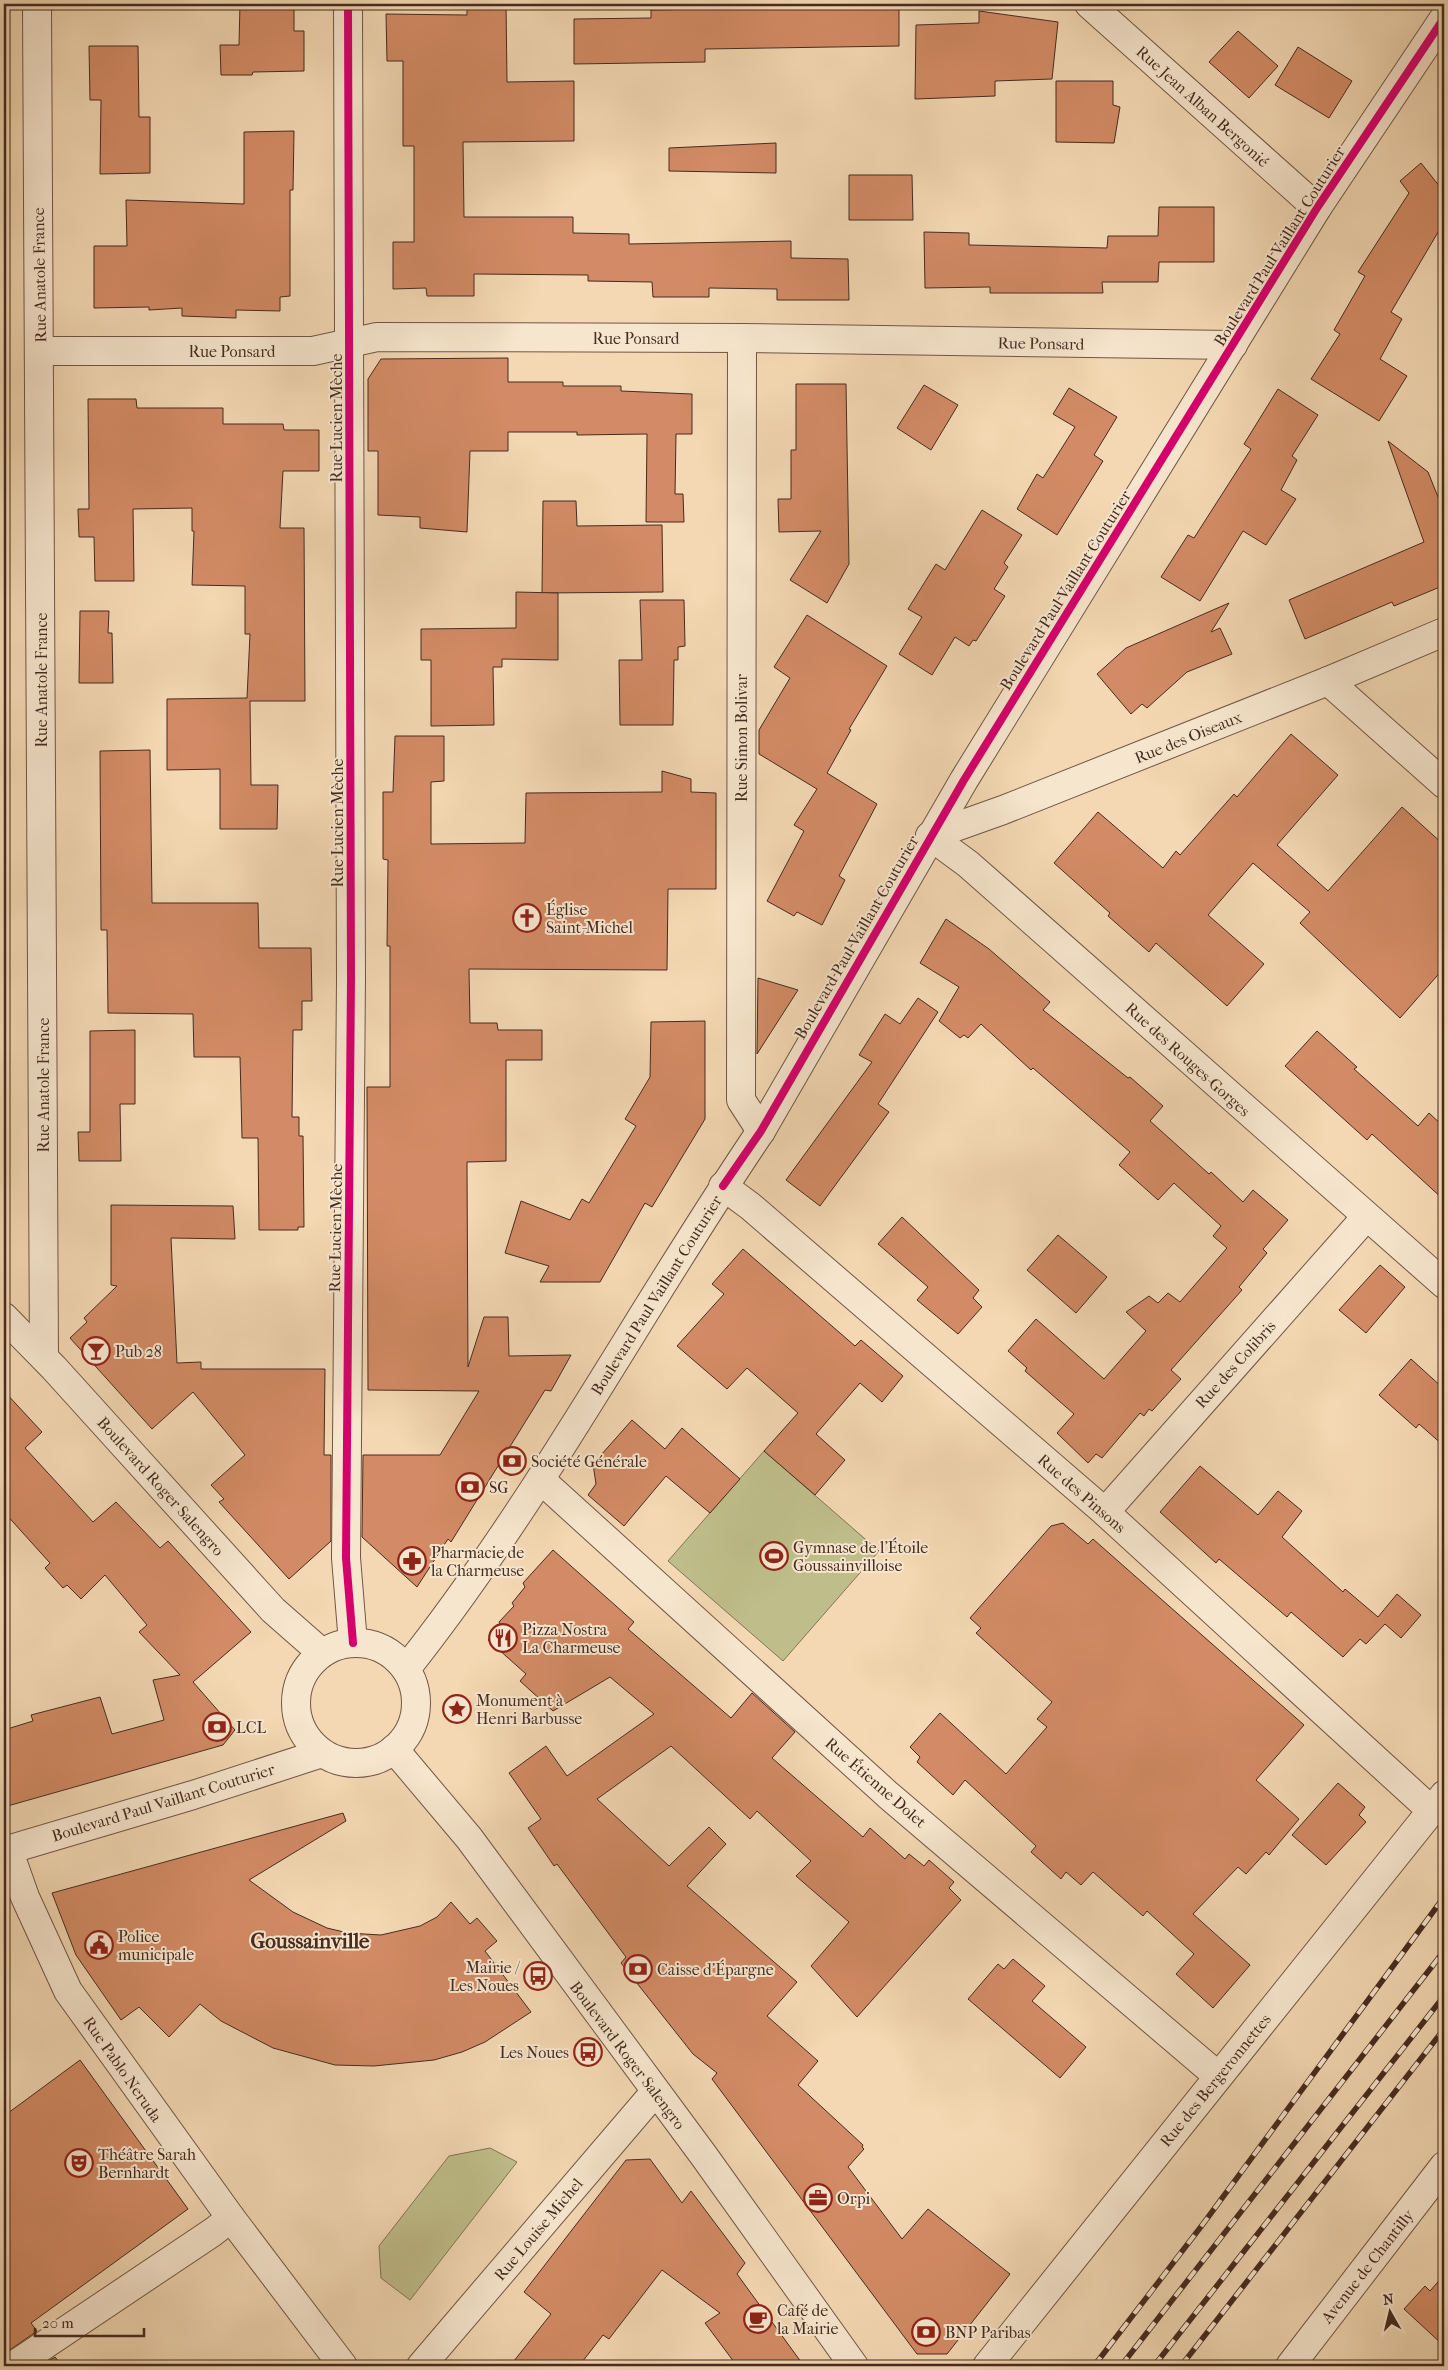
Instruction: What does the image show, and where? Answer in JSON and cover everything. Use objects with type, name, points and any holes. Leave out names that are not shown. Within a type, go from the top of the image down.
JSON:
[{"type":"street","name":"Rue Anatole France","points":[[37,4],[44,1357]]},
{"type":"street","name":"Rue Lucien Mèche","points":[[348,4],[351,979],[346,1558],[353,1643]]},
{"type":"street","name":"Rue Jean Alban Bergonié","points":[[1089,4],[1318,208]]},
{"type":"street","name":"Boulevard Paul Vaillant Couturier","points":[[406,1669],[443,1622],[541,1480],[723,1186],[761,1131],[930,836],[1318,208],[1444,18]]},
{"type":"street","name":"Rue Ponsard","points":[[40,351],[313,351],[377,337],[742,338],[1233,345]]},
{"type":"street","name":"Rue Simon Bolivar","points":[[742,338],[741,1100],[761,1131]]},
{"type":"street","name":"Rue des Oiseaux","points":[[930,836],[1003,810],[1328,682],[1444,632]]},
{"type":"street","points":[[1328,682],[1444,784]]},
{"type":"street","name":"Rue des Rouges-Gorges","points":[[930,836],[982,878],[1444,1284]]},
{"type":"street","name":"Rue des Pinsons","points":[[723,1186],[750,1206],[1105,1512],[1438,1803]]},
{"type":"street","name":"Rue des Colibris","points":[[1105,1512],[1366,1217]]},
{"type":"street","name":"Boulevard Roger Salengro","points":[[4,1317],[44,1357],[273,1610],[322,1653]]},
{"type":"street","name":"Rue Étienne Dolet","points":[[541,1480],[888,1795],[1218,2076]]},
{"type":"street","points":[[353,1643],[373,1645],[392,1654],[406,1669],[414,1685],[416,1703],[413,1720],[406,1736],[394,1749],[378,1759],[358,1764],[339,1761],[322,1753],[312,1745],[302,1730],[295,1703],[298,1684],[307,1667],[322,1653],[336,1646],[353,1643]]},
{"type":"street","name":"Boulevard Roger Salengro","points":[[394,1749],[469,1838],[704,2156],[854,2366]]},
{"type":"street","name":"Boulevard Paul Vaillant Couturier","points":[[6,1850],[193,1795],[322,1753]]},
{"type":"street","name":"Rue des Bergeronnettes","points":[[987,2366],[1438,1803]]},
{"type":"street","name":"Rue Pablo Neruda","points":[[6,1850],[25,1897],[68,1991],[231,2218],[343,2366]]},
{"type":"street","name":"Rue Louise Michel","points":[[421,2366],[655,2092]]},
{"type":"street","name":"Avenue de Chantilly","points":[[1298,2363],[1444,2166]]},
{"type":"street","points":[[13,2366],[231,2218]]},
{"type":"shaded area","name":"Gymnase de l'Étoile Goussainvilloise","points":[[764,1451],[879,1551],[783,1661],[668,1561]]},
{"type":"shaded area","points":[[490,2148],[517,2162],[410,2300],[381,2278],[379,2246],[449,2156]]},
{"type":"building","points":[[240,4],[294,4],[294,31],[304,31],[304,71],[221,75],[220,45],[239,45]]},
{"type":"building","points":[[467,4],[506,4],[507,82],[574,81],[574,141],[463,142],[464,217],[573,217],[573,233],[629,234],[629,244],[791,241],[791,258],[848,259],[849,300],[777,300],[777,289],[709,288],[709,297],[653,297],[652,282],[588,281],[588,275],[474,274],[474,296],[427,296],[426,288],[393,289],[393,242],[414,242],[414,146],[403,146],[403,61],[387,61],[386,14],[467,15]]},
{"type":"building","points":[[709,4],[899,4],[899,46],[705,49],[705,62],[574,64],[574,19],[651,18],[651,10],[709,9]]},
{"type":"building","points":[[979,11],[1058,22],[1052,79],[995,81],[995,96],[915,99],[916,25],[979,23]]},
{"type":"building","points":[[1238,31],[1278,66],[1249,98],[1209,62]]},
{"type":"building","points":[[89,46],[138,46],[139,117],[150,117],[150,173],[100,174],[101,100],[90,100]]},
{"type":"building","points":[[1298,47],[1352,81],[1329,118],[1275,85]]},
{"type":"building","points":[[1056,81],[1113,81],[1113,105],[1120,107],[1114,143],[1056,142]]},
{"type":"building","points":[[294,131],[293,190],[290,190],[290,296],[280,297],[280,311],[236,310],[236,318],[182,316],[182,308],[149,310],[149,307],[94,308],[94,246],[127,246],[126,200],[244,204],[244,132]]},
{"type":"building","points":[[776,143],[776,173],[669,171],[669,148]]},
{"type":"building","points":[[1421,163],[1444,192],[1444,222],[1391,312],[1402,319],[1380,359],[1407,376],[1379,421],[1311,379],[1340,334],[1334,330],[1365,276],[1358,272],[1409,193],[1400,181]]},
{"type":"building","points":[[849,175],[912,175],[913,220],[849,220]]},
{"type":"building","points":[[1159,207],[1214,207],[1214,262],[1159,262],[1158,282],[1102,282],[1103,293],[990,293],[990,287],[925,288],[924,232],[969,233],[969,245],[1107,248],[1108,236],[1158,236]]},
{"type":"building","points":[[508,358],[508,382],[563,382],[563,386],[621,386],[621,391],[692,394],[692,434],[676,434],[675,494],[683,494],[684,522],[646,522],[647,434],[577,435],[577,432],[508,432],[508,451],[470,451],[467,532],[420,528],[420,517],[378,515],[378,451],[368,451],[368,379],[381,359]]},
{"type":"building","points":[[796,384],[846,384],[849,564],[827,603],[790,580],[821,531],[779,532],[778,499],[791,499],[791,450],[796,450]]},
{"type":"building","points":[[924,385],[958,405],[931,450],[897,428]]},
{"type":"building","points":[[1069,388],[1117,417],[1094,455],[1103,461],[1057,535],[1017,509],[1037,474],[1043,478],[1075,427],[1053,414]]},
{"type":"building","points":[[1278,389],[1318,415],[1292,456],[1297,460],[1281,490],[1296,499],[1266,545],[1243,531],[1200,601],[1161,577],[1188,535],[1194,538],[1251,449],[1244,444]]},
{"type":"building","points":[[88,399],[136,399],[137,408],[223,408],[223,424],[283,424],[284,430],[319,430],[319,471],[283,471],[280,528],[304,528],[305,701],[250,701],[251,785],[278,785],[277,829],[220,829],[220,769],[167,770],[167,699],[247,698],[250,634],[245,634],[245,586],[192,585],[194,531],[192,531],[192,508],[133,509],[134,581],[95,581],[94,537],[79,537],[78,509],[89,509]]},
{"type":"building","points":[[1388,441],[1428,472],[1444,512],[1444,588],[1440,587],[1394,606],[1392,602],[1305,639],[1289,600],[1424,542]]},
{"type":"building","points":[[543,501],[576,501],[577,526],[662,525],[663,592],[542,593]]},
{"type":"building","points":[[982,510],[1022,535],[1004,563],[1008,567],[994,589],[1005,596],[976,641],[973,640],[969,646],[955,637],[932,675],[899,654],[922,617],[908,609],[936,564],[945,570]]},
{"type":"building","points":[[516,592],[558,593],[558,660],[502,659],[502,667],[493,667],[494,725],[431,726],[431,660],[421,660],[421,629],[516,628]]},
{"type":"building","points":[[640,600],[684,600],[685,646],[678,647],[678,660],[674,660],[673,725],[620,725],[619,660],[642,660]]},
{"type":"building","points":[[1229,603],[1211,632],[1220,628],[1232,654],[1187,672],[1147,708],[1142,704],[1131,714],[1097,674],[1126,648]]},
{"type":"building","points":[[80,611],[109,611],[108,633],[112,633],[113,683],[79,683]]},
{"type":"building","points":[[807,615],[887,666],[849,729],[851,730],[827,773],[877,804],[839,876],[845,880],[822,925],[797,912],[794,916],[767,901],[804,831],[794,825],[817,789],[759,754],[759,730],[790,678],[774,667]]},
{"type":"building","points":[[1291,734],[1338,775],[1277,845],[1328,891],[1402,807],[1444,845],[1444,968],[1400,1018],[1300,923],[1310,912],[1253,863],[1208,915],[1264,964],[1227,1006],[1156,943],[1149,952],[1108,916],[1110,913],[1054,863],[1098,812],[1163,868],[1176,851],[1180,855],[1234,794],[1237,797]]},
{"type":"building","points":[[395,736],[444,736],[444,781],[431,782],[431,844],[525,843],[526,793],[662,792],[662,771],[691,779],[691,792],[716,793],[716,889],[668,889],[667,970],[469,969],[470,1023],[497,1023],[498,1030],[542,1030],[542,1060],[506,1060],[506,1161],[467,1162],[468,1367],[484,1317],[508,1317],[509,1356],[571,1355],[551,1391],[545,1390],[451,1542],[448,1539],[417,1587],[362,1537],[363,1455],[440,1455],[479,1391],[368,1390],[367,1087],[390,1087],[390,946],[387,946],[388,860],[383,859],[383,792],[393,792]]},
{"type":"building","points":[[150,750],[152,903],[258,903],[259,948],[311,948],[312,1001],[302,1001],[302,1030],[293,1030],[292,1117],[299,1117],[299,1136],[303,1136],[304,1227],[298,1227],[298,1230],[259,1230],[258,1138],[242,1138],[240,1057],[194,1057],[193,1014],[108,1013],[107,930],[101,930],[100,751]]},
{"type":"building","points":[[946,919],[989,949],[1050,1002],[1043,1010],[1128,1078],[1130,1077],[1163,1106],[1150,1121],[1209,1174],[1211,1172],[1243,1202],[1253,1190],[1288,1220],[1263,1249],[1267,1253],[1239,1287],[1242,1290],[1171,1370],[1181,1379],[1152,1411],[1149,1409],[1144,1416],[1140,1413],[1102,1458],[1096,1454],[1088,1463],[1057,1433],[1074,1414],[1025,1371],[1027,1368],[1008,1351],[1036,1319],[1104,1379],[1146,1331],[1126,1312],[1149,1296],[1158,1303],[1168,1293],[1180,1302],[1227,1248],[1213,1236],[1221,1226],[1174,1183],[1158,1200],[1119,1165],[1130,1152],[1033,1068],[1031,1070],[981,1024],[968,1038],[964,1035],[960,1038],[939,1021],[959,987],[920,963]]},
{"type":"building","points":[[758,978],[798,990],[757,1054]]},
{"type":"building","points":[[918,998],[938,1012],[878,1104],[889,1112],[820,1206],[786,1180],[872,1062],[859,1055],[885,1014],[900,1024]]},
{"type":"building","points":[[705,1021],[705,1119],[652,1207],[645,1203],[600,1282],[540,1282],[549,1266],[505,1253],[521,1201],[570,1220],[582,1199],[589,1203],[636,1126],[625,1119],[650,1077],[651,1022]]},
{"type":"building","points":[[135,1030],[135,1104],[120,1104],[121,1161],[79,1161],[78,1132],[90,1132],[90,1031]]},
{"type":"building","points":[[1317,1031],[1357,1067],[1354,1069],[1418,1126],[1429,1113],[1444,1127],[1444,1200],[1372,1134],[1367,1140],[1285,1066]]},
{"type":"building","points":[[111,1205],[233,1206],[235,1239],[171,1238],[177,1363],[201,1362],[201,1369],[325,1369],[324,1455],[331,1455],[331,1541],[289,1579],[219,1502],[224,1499],[211,1485],[245,1455],[193,1392],[152,1429],[70,1338],[87,1322],[84,1318],[117,1286],[111,1285]]},
{"type":"building","points":[[902,1217],[979,1290],[973,1298],[982,1307],[958,1334],[917,1300],[928,1287],[878,1244]]},
{"type":"building","points":[[1058,1235],[1107,1277],[1076,1313],[1027,1270]]},
{"type":"building","points":[[743,1249],[855,1346],[861,1340],[903,1376],[882,1402],[860,1383],[816,1434],[845,1460],[815,1495],[764,1451],[798,1413],[747,1368],[727,1389],[677,1346],[724,1294],[712,1284]]},
{"type":"building","points":[[1380,1265],[1405,1287],[1366,1333],[1339,1310]]},
{"type":"building","points":[[1411,1359],[1444,1389],[1444,1446],[1419,1424],[1416,1428],[1379,1395]]},
{"type":"building","points":[[4,1391],[42,1432],[25,1448],[93,1522],[116,1502],[160,1548],[168,1541],[251,1632],[193,1682],[235,1730],[223,1745],[4,1807],[4,1730],[33,1721],[31,1715],[100,1697],[112,1734],[164,1720],[153,1680],[180,1675],[139,1632],[147,1625],[105,1575],[81,1599],[67,1585],[63,1588],[45,1568],[50,1563],[4,1512]]},
{"type":"building","points":[[632,1420],[665,1449],[682,1428],[740,1479],[710,1513],[666,1476],[624,1526],[588,1495],[596,1484],[593,1464]]},
{"type":"building","points":[[1200,1466],[1258,1515],[1278,1491],[1302,1511],[1282,1537],[1343,1592],[1345,1589],[1378,1617],[1397,1594],[1421,1615],[1401,1638],[1385,1624],[1366,1644],[1360,1639],[1343,1657],[1291,1612],[1287,1617],[1219,1559],[1216,1563],[1160,1512]]},
{"type":"building","points":[[1063,1523],[1088,1544],[1093,1539],[1304,1725],[1256,1780],[1299,1819],[1269,1855],[1266,1852],[1246,1874],[1238,1867],[1193,1914],[1250,1965],[1213,2008],[1176,1974],[1194,1954],[1147,1911],[1143,1916],[1093,1872],[1081,1885],[1066,1872],[1061,1879],[1031,1852],[1036,1846],[965,1780],[953,1795],[917,1762],[920,1757],[910,1747],[940,1713],[1006,1774],[1047,1727],[1037,1719],[1052,1702],[976,1633],[981,1628],[970,1618],[1051,1526]]},
{"type":"building","points":[[553,1550],[634,1622],[628,1629],[731,1718],[752,1693],[795,1732],[772,1758],[863,1837],[870,1828],[905,1859],[909,1854],[924,1866],[929,1860],[954,1882],[949,1888],[961,1900],[857,2017],[811,1966],[849,1922],[796,1876],[811,1861],[757,1811],[750,1819],[671,1746],[597,1799],[669,1866],[709,1827],[726,1844],[687,1886],[797,1982],[767,2016],[818,2061],[798,2085],[863,2145],[864,2149],[848,2167],[902,2239],[928,2209],[1010,2274],[947,2354],[917,2354],[712,2079],[717,2073],[693,2054],[621,1963],[626,1957],[557,1864],[554,1866],[528,1828],[541,1819],[509,1773],[546,1746],[567,1776],[654,1714],[610,1677],[553,1711],[520,1681],[526,1674],[488,1640],[501,1626],[499,1622],[514,1606],[512,1603],[525,1587],[523,1583]]},
{"type":"building","points":[[1338,1783],[1365,1807],[1359,1815],[1366,1822],[1326,1865],[1292,1835]]},
{"type":"building","points":[[343,1813],[346,1821],[249,1880],[293,1912],[327,1928],[348,1933],[381,1935],[420,1926],[437,1917],[451,1902],[470,1924],[477,1918],[497,1941],[485,1951],[531,2012],[485,2042],[462,2052],[434,2060],[374,2066],[335,2065],[273,2048],[221,2021],[200,2004],[169,2037],[139,2007],[121,2020],[76,1955],[52,1893]]},
{"type":"building","points":[[1013,1959],[1045,1986],[1032,2001],[1086,2047],[1060,2078],[968,1999],[998,1964],[1004,1969]]},
{"type":"building","name":"Théâtre Sarah Bernhardt","points":[[80,2060],[188,2209],[31,2323],[37,2331],[4,2354],[4,2116]]},
{"type":"building","points":[[650,2159],[682,2203],[691,2191],[745,2263],[737,2274],[804,2366],[737,2366],[705,2323],[720,2313],[662,2270],[609,2339],[603,2335],[579,2366],[510,2366],[551,2314],[524,2292],[626,2160]]},
{"type":"building","points":[[1444,2275],[1444,2346],[1404,2309],[1425,2286],[1430,2291]]},
{"type":"building","points":[[55,2357],[62,2366],[41,2366]]},
{"type":"railway","points":[[1094,2366],[1203,2224],[1444,1897]]},
{"type":"railway","points":[[1121,2366],[1444,1951]]},
{"type":"railway","points":[[1154,2366],[1444,1996]]},
{"type":"railway","points":[[1181,2366],[1444,2029]]},
{"type":"cycle path","points":[[348,4],[351,979],[346,1558],[353,1643]]},
{"type":"cycle path","points":[[723,1186],[761,1131],[964,780],[1317,208],[1444,18]]},
{"type":"place","name":"Église Saint-Michel","points":[[527,918]]},
{"type":"place","name":"Pub 28","points":[[96,1351]]},
{"type":"place","name":"Société Générale","points":[[512,1461]]},
{"type":"place","name":"SG","points":[[470,1487]]},
{"type":"place","name":"Gymnase de l'Étoile Goussainvilloise","points":[[774,1556]]},
{"type":"place","name":"Pharmacie de la Charmeuse","points":[[412,1561]]},
{"type":"place","name":"Pizza Nostra La Charmeuse","points":[[503,1638]]},
{"type":"place","name":"Monument à Henri Barbusse","points":[[457,1709]]},
{"type":"place","name":"LCL","points":[[217,1727]]},
{"type":"place","name":"Police municipale","points":[[99,1945]]},
{"type":"place","name":"Caisse d'Épargne","points":[[638,1969]]},
{"type":"place","name":"Mairie / Les Noues","points":[[538,1976]]},
{"type":"place","name":"Les Noues","points":[[588,2052]]},
{"type":"place","name":"Théâtre Sarah Bernhardt","points":[[79,2163]]},
{"type":"place","name":"Orpi","points":[[818,2198]]},
{"type":"place","name":"Café de la Mairie","points":[[758,2319]]},
{"type":"place","name":"BNP Paribas","points":[[926,2332]]},
{"type":"district","name":"Goussainville","points":[[310,1941]]}]
